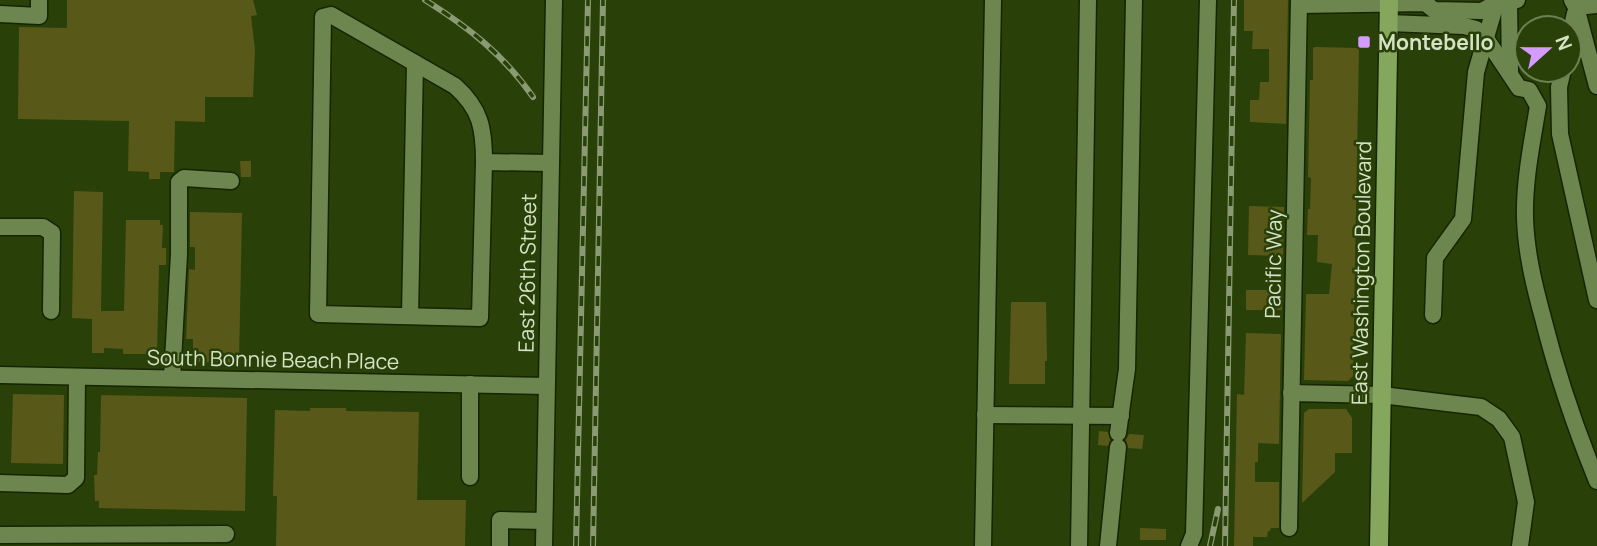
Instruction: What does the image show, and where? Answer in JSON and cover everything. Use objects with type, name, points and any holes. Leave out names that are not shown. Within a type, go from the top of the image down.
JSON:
[{"type":"main road","name":"East Washington Boulevard","points":[[1379,546],[1389,9]]},
{"type":"street","points":[[0,15],[39,16],[39,0]]},
{"type":"street","name":"East 26th Street","points":[[544,546],[554,0]]},
{"type":"street","points":[[982,546],[993,0]]},
{"type":"street","points":[[1079,546],[1088,0]]},
{"type":"street","points":[[1108,546],[1127,369],[1135,0]]},
{"type":"street","points":[[1189,546],[1194,534],[1209,0]]},
{"type":"street","points":[[1389,9],[1427,2],[1434,10],[1482,11],[1503,1]]},
{"type":"street","points":[[1433,315],[1435,258],[1463,219],[1476,72],[1485,37],[1503,1]]},
{"type":"street","points":[[1503,1],[1510,73]]},
{"type":"street","points":[[1299,3],[1389,9],[1476,29],[1485,37],[1519,88],[1530,90],[1538,106],[1527,177],[1525,218],[1528,251],[1556,369],[1572,420],[1597,481]]},
{"type":"street","name":"Pacific Way","points":[[1289,528],[1299,3]]},
{"type":"street","points":[[1597,5],[1574,4],[1597,86]]},
{"type":"street","points":[[331,15],[415,63],[464,94],[483,129],[480,318],[318,314],[323,18],[331,15]]},
{"type":"street","points":[[411,316],[415,63]]},
{"type":"street","points":[[1560,84],[1560,134],[1597,300]]},
{"type":"street","points":[[484,162],[551,163]]},
{"type":"street","points":[[172,379],[179,254],[179,182],[184,178],[231,181]]},
{"type":"street","points":[[0,227],[43,227],[51,233],[51,311]]},
{"type":"street","name":"South Bonnie Beach Place","points":[[0,375],[546,386]]},
{"type":"street","points":[[0,483],[68,485],[76,478],[78,377]]},
{"type":"street","points":[[470,384],[470,477]]},
{"type":"street","points":[[1292,393],[1382,395],[1481,407],[1499,419],[1512,437],[1526,502],[1520,546]]},
{"type":"street","points":[[985,415],[1081,416],[1119,432]]},
{"type":"street","points":[[500,546],[500,520],[544,520]]},
{"type":"street","points":[[0,536],[226,534]]},
{"type":"building","points":[[67,0],[253,0],[257,15],[251,16],[255,50],[253,97],[205,97],[205,122],[175,121],[174,172],[160,172],[160,179],[149,179],[149,172],[128,171],[129,121],[18,119],[19,27],[67,28]]},
{"type":"building","points":[[1244,0],[1288,0],[1286,124],[1250,122],[1250,100],[1259,100],[1260,82],[1269,82],[1269,49],[1252,49],[1253,31],[1244,31]]},
{"type":"building","points":[[1315,47],[1359,48],[1353,376],[1348,381],[1304,380],[1306,294],[1329,294],[1332,264],[1317,262],[1318,235],[1307,235],[1311,178],[1308,177],[1310,80],[1313,80]]},
{"type":"building","points":[[240,161],[251,161],[251,177],[241,177]]},
{"type":"building","points":[[74,191],[103,192],[101,311],[124,311],[126,220],[160,220],[160,225],[163,225],[162,248],[166,248],[166,265],[159,265],[157,354],[123,354],[123,349],[104,348],[104,353],[92,353],[92,319],[72,318]]},
{"type":"building","points":[[1249,206],[1284,207],[1283,256],[1248,255]]},
{"type":"building","points":[[190,212],[242,213],[239,363],[193,362],[193,339],[186,339],[189,269],[195,270],[195,247],[190,247]]},
{"type":"building","points":[[1246,290],[1282,290],[1282,310],[1246,310]]},
{"type":"building","points":[[1011,302],[1046,302],[1045,384],[1009,384]]},
{"type":"building","points":[[1246,333],[1281,334],[1279,444],[1258,443],[1258,462],[1255,462],[1255,482],[1279,482],[1279,528],[1271,528],[1267,537],[1253,537],[1253,546],[1234,546],[1237,394],[1244,395]]},
{"type":"building","points":[[13,394],[64,395],[63,464],[11,463]]},
{"type":"building","points":[[101,395],[247,398],[245,511],[99,508],[99,501],[95,501],[94,475],[97,475],[100,452]]},
{"type":"building","points":[[310,408],[419,412],[417,500],[466,500],[465,546],[276,546],[277,496],[273,496],[275,410],[310,411]]},
{"type":"building","points":[[1309,409],[1346,409],[1352,418],[1352,453],[1335,453],[1335,472],[1302,503],[1304,413]]},
{"type":"building","points":[[1099,431],[1108,432],[1108,446],[1098,445]]},
{"type":"building","points":[[1129,434],[1144,435],[1142,449],[1128,448],[1126,440]]},
{"type":"building","points":[[1140,528],[1166,529],[1166,540],[1140,540]]},
{"type":"railway","points":[[425,0],[484,43],[510,68],[533,97]]},
{"type":"railway","points":[[576,546],[588,0]]},
{"type":"railway","points":[[593,546],[603,0]]},
{"type":"railway","points":[[1225,546],[1234,0]]},
{"type":"railway","points":[[1210,546],[1218,509]]},
{"type":"place","name":"Montebello","points":[[1364,42]]}]
